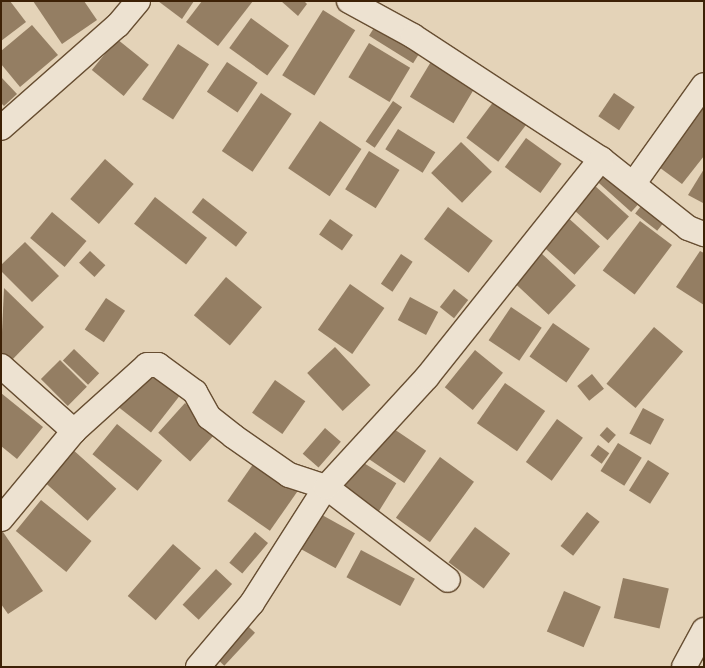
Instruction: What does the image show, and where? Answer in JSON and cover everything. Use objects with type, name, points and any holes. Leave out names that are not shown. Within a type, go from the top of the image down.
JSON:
[{"type":"street","points":[[1,128],[118,25],[138,1]]},
{"type":"street","points":[[349,1],[413,36],[601,159],[634,183],[688,228],[704,234]]},
{"type":"street","points":[[634,183],[704,84]]},
{"type":"street","points":[[198,667],[252,603],[326,487],[427,377],[601,159]]},
{"type":"street","points":[[1,519],[74,431],[146,365],[158,365],[195,392],[208,417],[233,436],[289,475],[326,487],[448,580]]},
{"type":"street","points":[[1,366],[74,431]]},
{"type":"street","points":[[684,667],[704,630]]},
{"type":"building","points":[[1,1],[10,1],[26,22],[1,41]]},
{"type":"building","points":[[33,1],[84,1],[97,20],[62,44]]},
{"type":"building","points":[[158,1],[194,1],[182,19]]},
{"type":"building","points":[[202,1],[253,1],[218,46],[186,22]]},
{"type":"building","points":[[281,1],[304,1],[307,4],[298,16]]},
{"type":"building","points":[[323,10],[355,30],[314,95],[282,75]]},
{"type":"building","points":[[251,18],[289,46],[267,76],[229,48]]},
{"type":"building","points":[[377,23],[421,51],[413,63],[369,36]]},
{"type":"building","points":[[32,25],[58,55],[20,87],[1,64],[1,51]]},
{"type":"building","points":[[117,39],[149,65],[124,96],[92,70]]},
{"type":"building","points":[[369,43],[410,68],[390,102],[348,77]]},
{"type":"building","points":[[178,44],[209,64],[173,120],[142,99]]},
{"type":"building","points":[[432,60],[476,86],[454,123],[410,97]]},
{"type":"building","points":[[227,62],[258,83],[238,113],[207,92]]},
{"type":"building","points":[[1,77],[17,94],[4,106],[1,103]]},
{"type":"building","points":[[261,93],[292,114],[253,172],[222,151]]},
{"type":"building","points":[[614,93],[635,107],[619,130],[598,116]]},
{"type":"building","points":[[704,93],[704,156],[682,184],[652,162]]},
{"type":"building","points":[[497,97],[529,121],[498,162],[466,138]]},
{"type":"building","points":[[393,101],[402,107],[375,148],[366,142]]},
{"type":"building","points":[[320,121],[361,149],[330,196],[288,168]]},
{"type":"building","points":[[398,129],[435,152],[423,173],[385,149]]},
{"type":"building","points":[[526,138],[562,164],[540,193],[505,167]]},
{"type":"building","points":[[461,142],[492,172],[462,203],[431,173]]},
{"type":"building","points":[[369,151],[400,170],[376,208],[345,189]]},
{"type":"building","points":[[105,159],[134,184],[99,224],[70,199]]},
{"type":"building","points":[[604,166],[642,200],[631,212],[593,178]]},
{"type":"building","points":[[704,169],[704,202],[703,203],[688,195]]},
{"type":"building","points":[[594,185],[629,216],[608,240],[573,209]]},
{"type":"building","points":[[155,197],[207,238],[186,264],[134,224]]},
{"type":"building","points":[[203,198],[247,232],[236,247],[192,212]]},
{"type":"building","points":[[645,201],[667,218],[657,231],[635,214]]},
{"type":"building","points":[[448,207],[493,241],[469,273],[424,239]]},
{"type":"building","points":[[52,212],[86,241],[65,267],[30,238]]},
{"type":"building","points":[[565,215],[600,246],[575,275],[540,243]]},
{"type":"building","points":[[330,219],[353,235],[342,251],[319,235]]},
{"type":"building","points":[[640,221],[672,245],[635,295],[603,271]]},
{"type":"building","points":[[25,242],[59,276],[32,302],[1,271],[1,265]]},
{"type":"building","points":[[90,251],[105,265],[94,277],[79,263]]},
{"type":"building","points":[[700,251],[704,253],[704,305],[676,287]]},
{"type":"building","points":[[540,252],[576,285],[549,315],[513,281]]},
{"type":"building","points":[[401,254],[413,262],[392,292],[381,284]]},
{"type":"building","points":[[226,277],[262,307],[230,346],[194,315]]},
{"type":"building","points":[[350,284],[384,308],[352,354],[318,330]]},
{"type":"building","points":[[4,288],[44,327],[10,362],[1,354]]},
{"type":"building","points":[[454,289],[468,300],[454,318],[440,307]]},
{"type":"building","points":[[410,297],[438,312],[426,335],[398,320]]},
{"type":"building","points":[[106,298],[125,311],[104,342],[85,330]]},
{"type":"building","points":[[511,307],[542,328],[519,361],[489,340]]},
{"type":"building","points":[[553,323],[590,349],[566,382],[529,357]]},
{"type":"building","points":[[654,327],[683,351],[636,408],[606,384]]},
{"type":"building","points":[[335,347],[370,385],[343,411],[307,373]]},
{"type":"building","points":[[74,349],[99,373],[88,385],[63,361]]},
{"type":"building","points":[[475,350],[503,373],[473,410],[445,387]]},
{"type":"building","points":[[60,360],[87,387],[68,406],[41,379]]},
{"type":"building","points":[[147,371],[179,396],[151,432],[119,407]]},
{"type":"building","points":[[592,374],[604,389],[589,401],[577,386]]},
{"type":"building","points":[[275,380],[305,401],[282,434],[252,413]]},
{"type":"building","points":[[505,383],[545,411],[517,451],[477,423]]},
{"type":"building","points":[[1,393],[43,427],[17,459],[1,446]]},
{"type":"building","points":[[185,403],[217,432],[190,461],[158,433]]},
{"type":"building","points":[[643,408],[664,419],[651,445],[629,434]]},
{"type":"building","points":[[557,419],[583,438],[552,481],[526,462]]},
{"type":"building","points":[[117,424],[162,461],[138,491],[92,454]]},
{"type":"building","points":[[388,425],[426,451],[404,483],[366,457]]},
{"type":"building","points":[[607,427],[616,435],[609,443],[600,435]]},
{"type":"building","points":[[325,428],[341,442],[319,467],[303,454]]},
{"type":"building","points":[[618,443],[642,458],[624,486],[601,471]]},
{"type":"building","points":[[598,445],[609,453],[602,464],[590,456]]},
{"type":"building","points":[[71,448],[116,489],[88,521],[42,480]]},
{"type":"building","points":[[440,457],[474,482],[430,542],[396,518]]},
{"type":"building","points":[[256,460],[299,490],[270,531],[227,501]]},
{"type":"building","points":[[359,460],[396,483],[377,514],[340,491]]},
{"type":"building","points":[[648,460],[669,473],[650,504],[629,491]]},
{"type":"building","points":[[41,500],[92,541],[66,572],[16,531]]},
{"type":"building","points":[[313,510],[355,533],[336,568],[294,545]]},
{"type":"building","points":[[587,512],[600,522],[573,556],[561,546]]},
{"type":"building","points":[[475,527],[510,553],[484,589],[449,562]]},
{"type":"building","points":[[1,529],[43,591],[8,614],[1,604]]},
{"type":"building","points":[[255,532],[268,543],[242,574],[229,563]]},
{"type":"building","points":[[173,544],[201,568],[156,620],[128,596]]},
{"type":"building","points":[[361,550],[415,579],[400,606],[346,577]]},
{"type":"building","points":[[216,569],[232,584],[199,620],[183,605]]},
{"type":"building","points":[[623,578],[669,589],[660,629],[614,618]]},
{"type":"building","points":[[564,591],[601,607],[584,647],[547,632]]},
{"type":"building","points":[[236,615],[255,633],[224,666],[205,648]]}]
